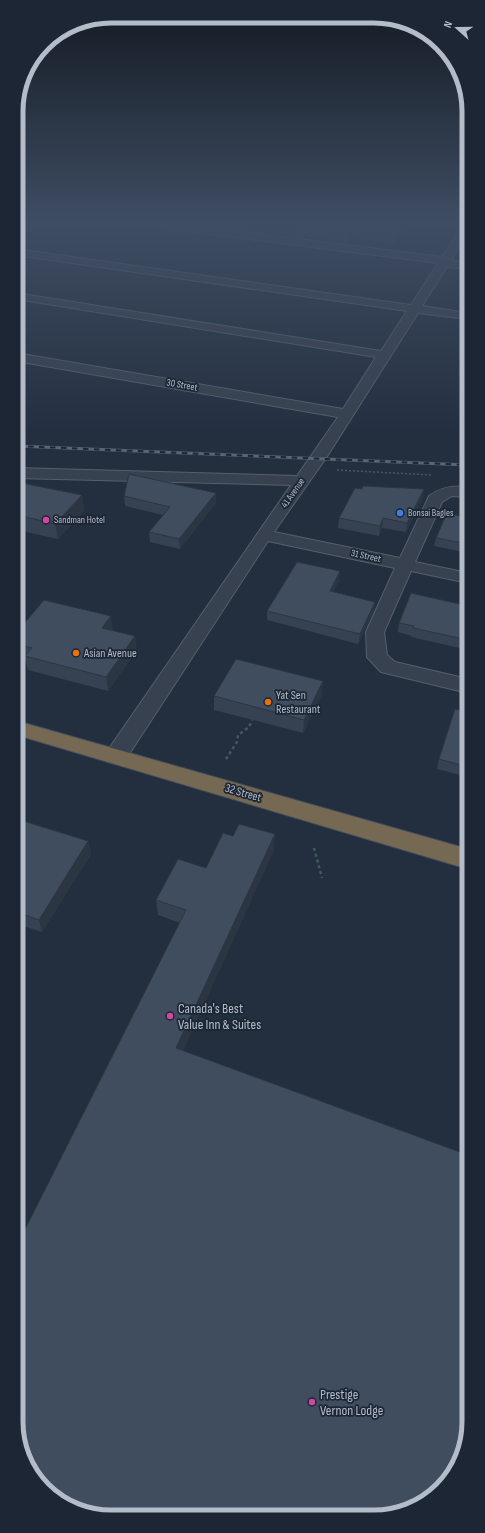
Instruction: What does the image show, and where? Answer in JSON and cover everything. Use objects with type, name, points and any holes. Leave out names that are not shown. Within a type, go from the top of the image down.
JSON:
[{"type":"highway","name":"32 Street","points":[[23,730],[462,856]]},
{"type":"street","points":[[300,293],[462,315]]},
{"type":"street","name":"41 Avenue","points":[[116,756],[347,414],[426,293]]},
{"type":"street","points":[[23,297],[385,355]]},
{"type":"street","name":"30 Street","points":[[23,358],[347,414]]},
{"type":"street","points":[[23,473],[302,481]]},
{"type":"street","points":[[460,491],[446,492],[436,499],[404,565],[375,632],[377,657],[388,667],[462,685]]},
{"type":"street","name":"31 Street","points":[[264,535],[462,577]]},
{"type":"path","points":[[334,470],[429,474],[436,476],[460,491]]},
{"type":"path","points":[[226,759],[237,742],[238,735],[249,727],[252,720]]},
{"type":"path","points":[[314,848],[322,878]]},
{"type":"building","points":[[129,474],[216,493],[179,539],[149,532],[170,507],[124,496]]},
{"type":"building","points":[[23,483],[82,495],[55,524],[23,516]]},
{"type":"building","points":[[363,486],[424,489],[407,523],[383,518],[380,526],[339,518],[355,488],[362,489]]},
{"type":"building","points":[[447,513],[462,517],[462,543],[436,538]]},
{"type":"building","points":[[297,562],[340,571],[330,591],[375,602],[360,634],[267,611]]},
{"type":"building","points":[[411,593],[462,605],[462,639],[413,628],[414,626],[399,623]]},
{"type":"building","name":"Asian Avenue","points":[[44,600],[111,616],[102,628],[135,636],[106,677],[25,656],[32,648],[23,646],[23,625]]},
{"type":"building","name":"Yat Sen Restaurant","points":[[236,659],[323,681],[304,720],[214,696]]},
{"type":"building","points":[[455,709],[462,711],[462,765],[439,759]]},
{"type":"building","points":[[23,821],[88,841],[39,920],[23,914]]},
{"type":"building","points":[[239,824],[275,834],[176,1048],[462,1153],[462,1428],[460,1439],[453,1461],[440,1480],[428,1492],[397,1507],[380,1510],[105,1510],[88,1507],[57,1492],[41,1476],[30,1456],[25,1439],[23,1422],[23,1233],[186,910],[156,900],[178,859],[206,868],[223,833],[233,836]]},
{"type":"railway","points":[[23,446],[462,465]]},
{"type":"place","name":"Bonsai Bagles","points":[[400,513]]},
{"type":"place","name":"Sandman Hotel","points":[[46,520]]},
{"type":"place","name":"Asian Avenue","points":[[76,653]]},
{"type":"place","name":"Yat Sen Restaurant","points":[[268,702]]},
{"type":"place","name":"Canada's Best Value Inn & Suites","points":[[170,1016]]},
{"type":"place","name":"Prestige Vernon Lodge","points":[[312,1402]]}]
